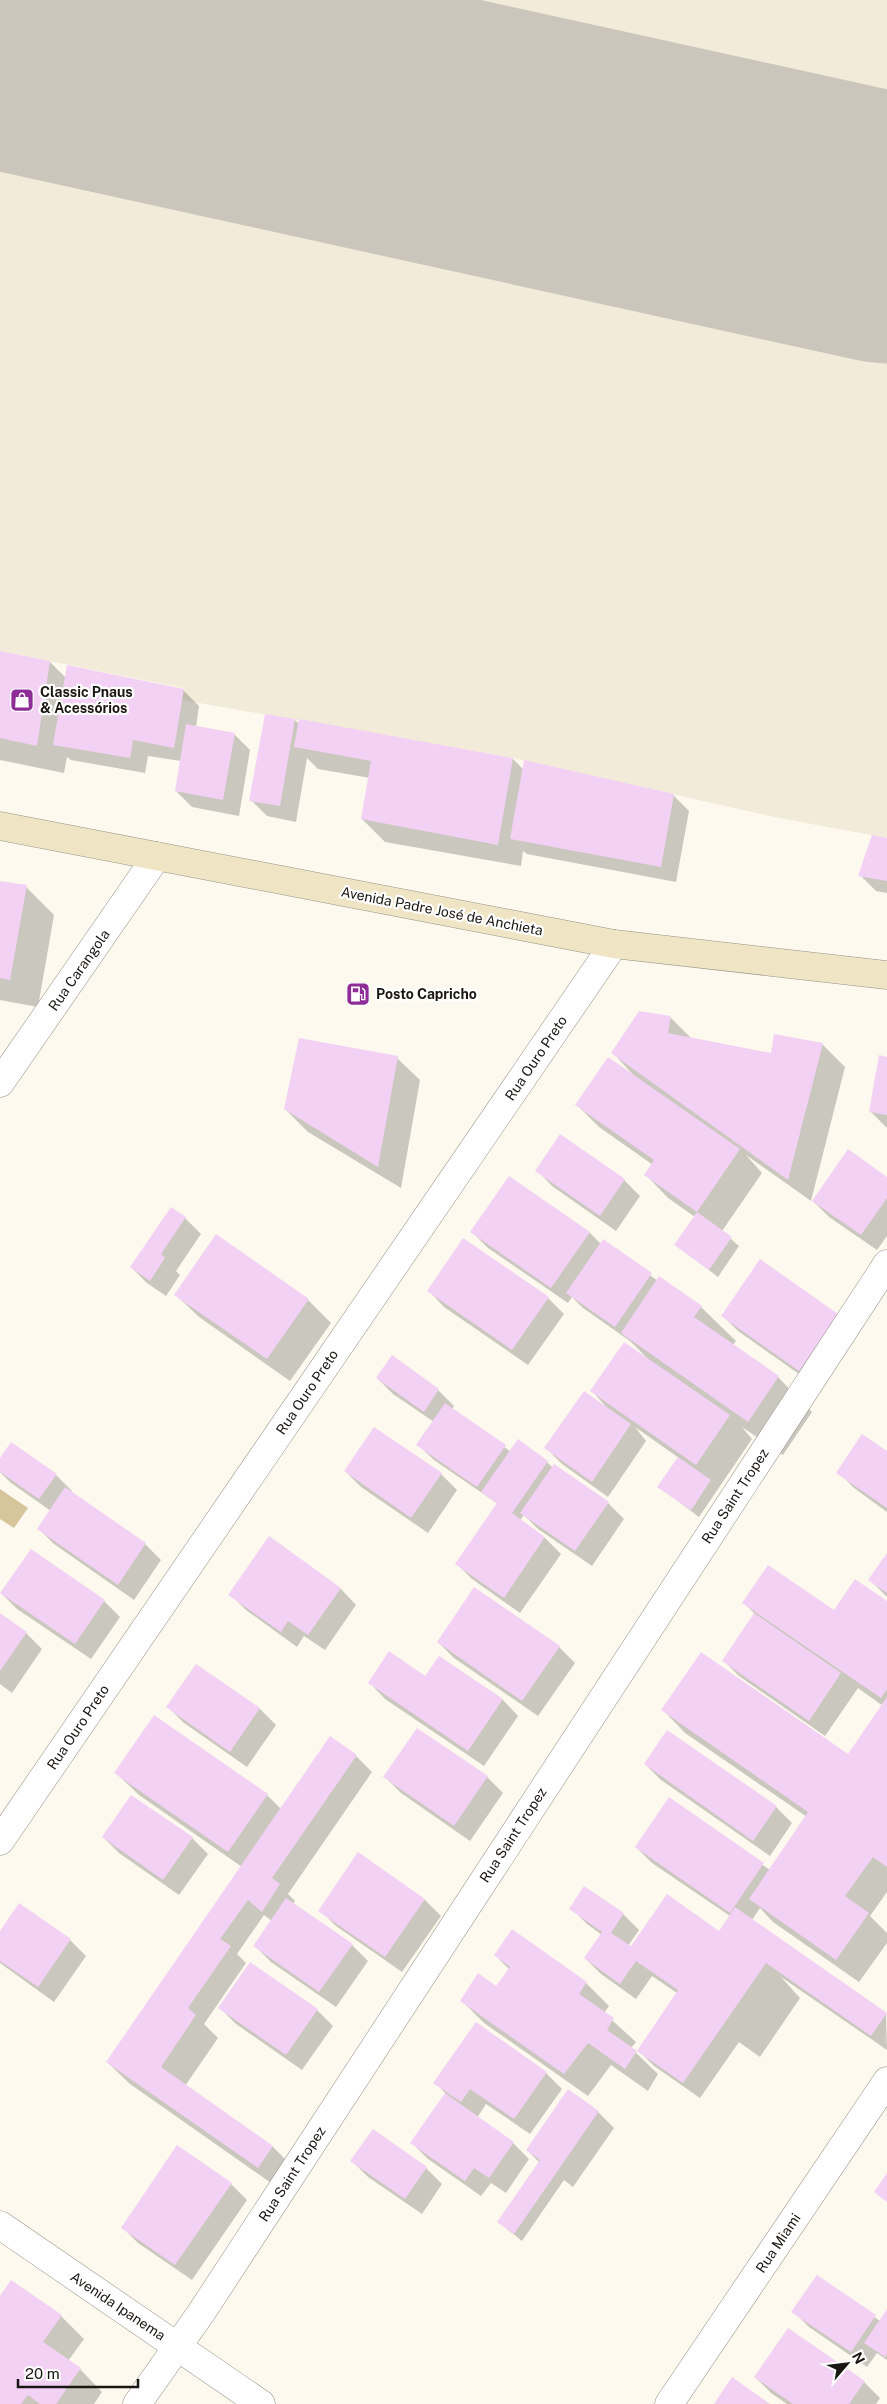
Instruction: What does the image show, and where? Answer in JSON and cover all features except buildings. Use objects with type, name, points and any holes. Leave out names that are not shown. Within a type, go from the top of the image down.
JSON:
[{"type":"main road","name":"Avenida Padre José de Anchieta","points":[[0,826],[614,944],[887,975]]},
{"type":"street","name":"Rua Carangola","points":[[0,1083],[157,856]]},
{"type":"street","name":"Rua Ouro Preto","points":[[0,1841],[614,944]]},
{"type":"street","name":"Rua Saint Tropez","points":[[138,2404],[887,1264]]},
{"type":"street","name":"Rua Miami","points":[[669,2404],[887,2082]]},
{"type":"street","name":"Avenida Ipanema","points":[[0,2225],[261,2404]]},
{"type":"shaded area","points":[[0,0],[887,0],[887,838],[774,817],[513,758],[182,700],[183,688],[0,651]]},
{"type":"shaded area","points":[[0,1489],[28,1508],[14,1528],[0,1519]]},
{"type":"runway","points":[[0,33],[887,228]]},
{"type":"place","name":"Classic Pnaus & Acessórios","points":[[22,700]]},
{"type":"place","name":"Posto Capricho","points":[[358,994]]}]
